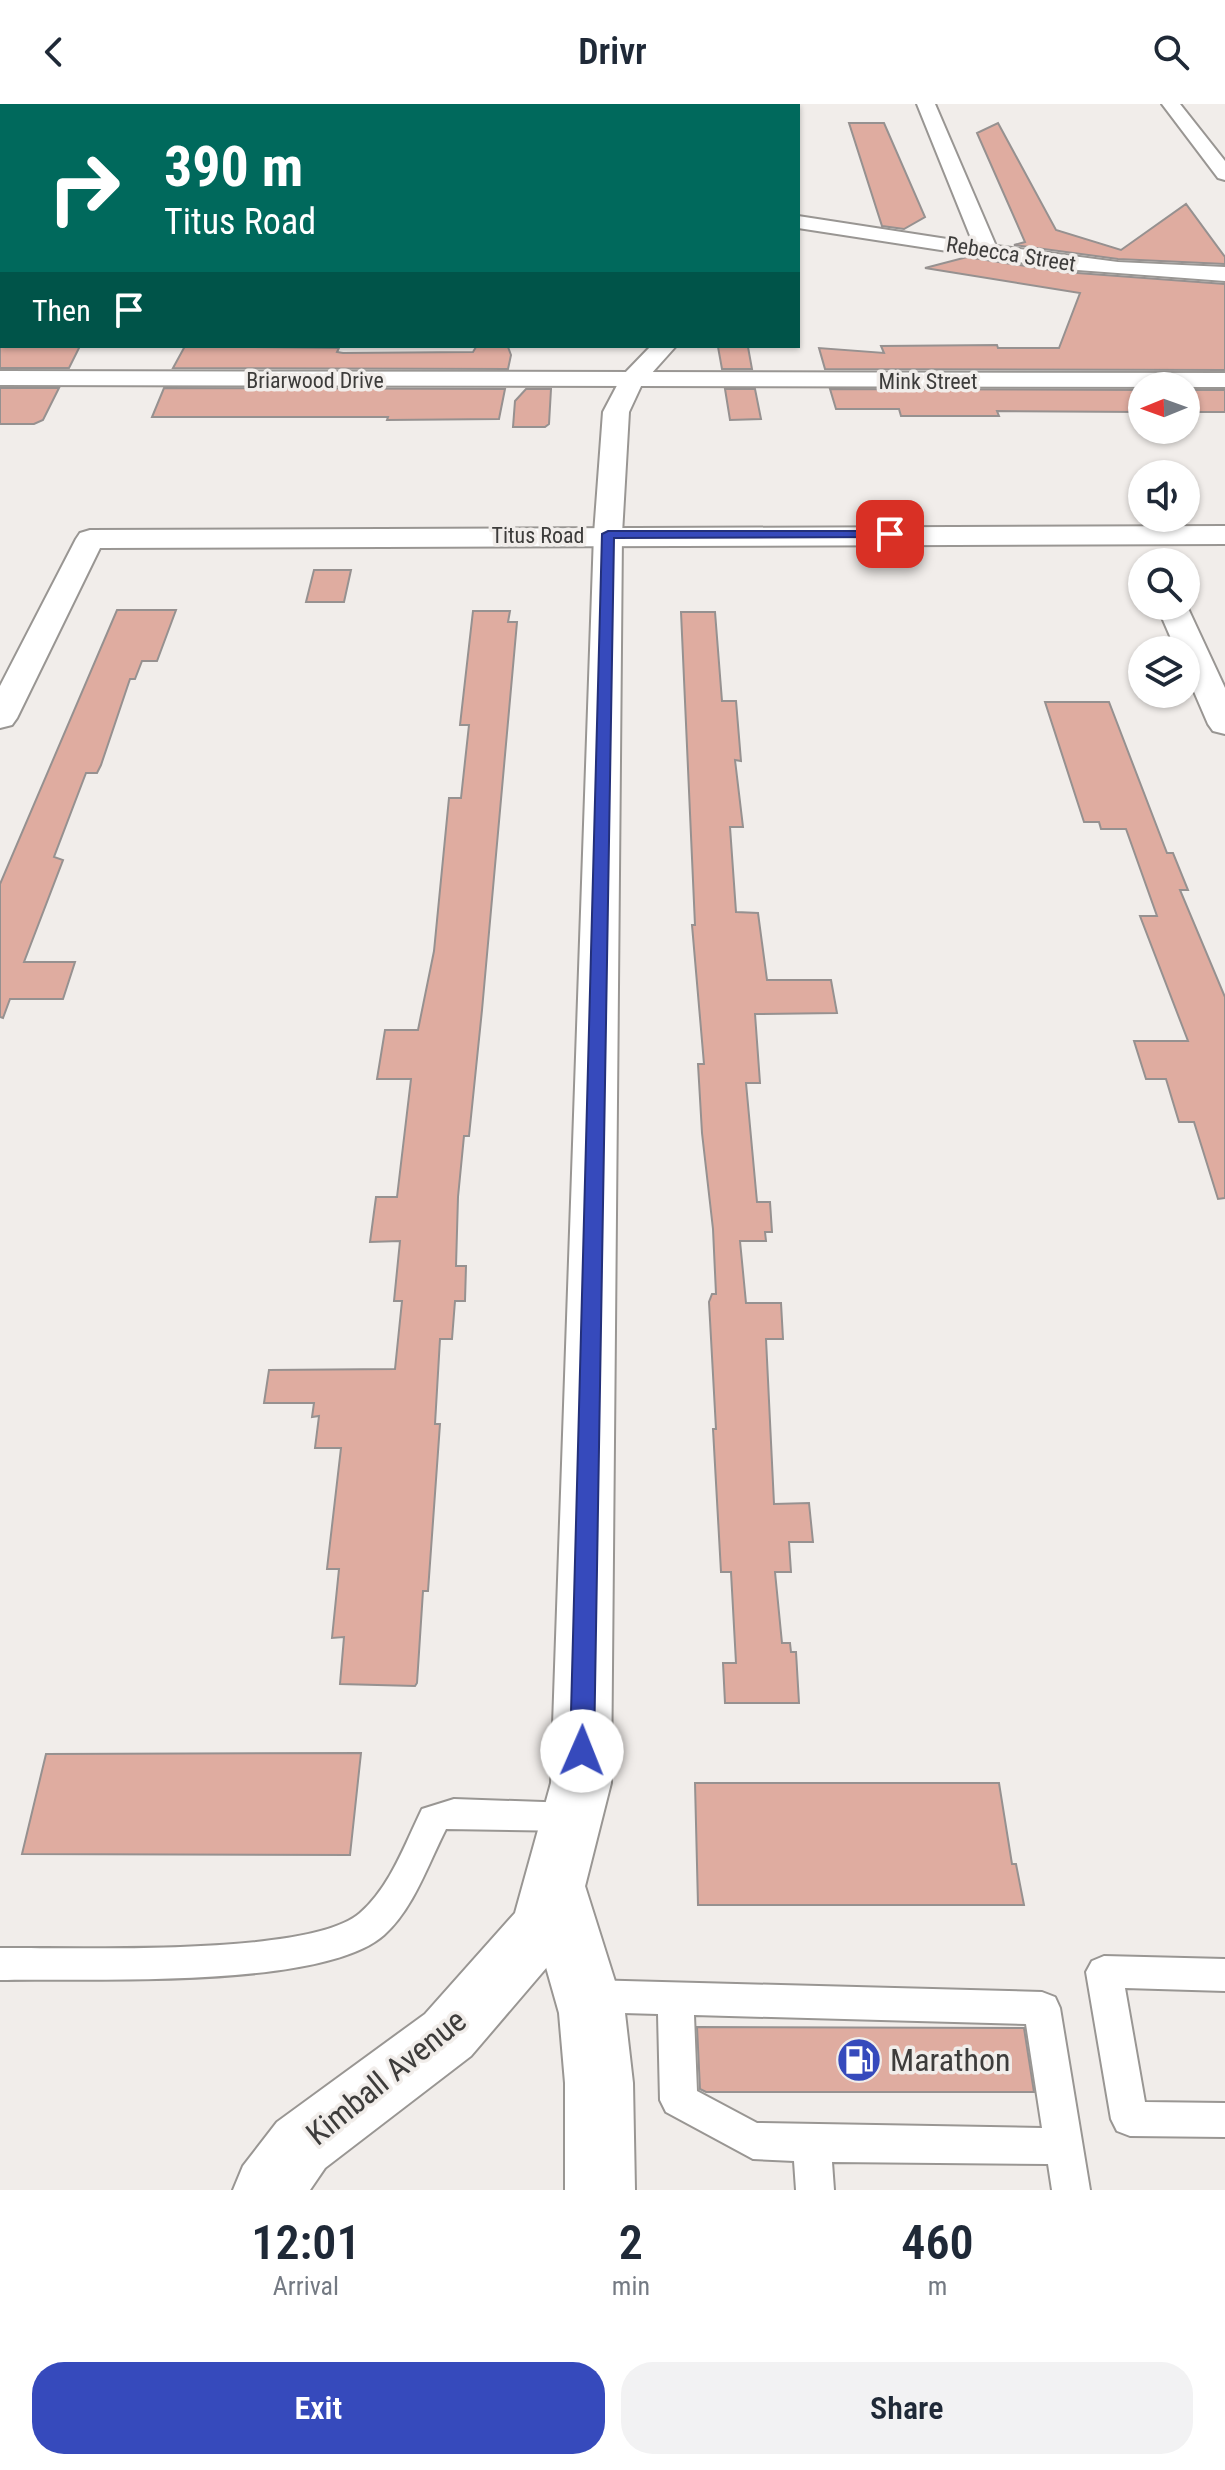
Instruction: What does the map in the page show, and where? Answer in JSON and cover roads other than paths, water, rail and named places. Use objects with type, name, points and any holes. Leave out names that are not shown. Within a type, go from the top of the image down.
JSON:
[{"type":"street","points":[[926,104],[986,249]]},
{"type":"street","points":[[1171,104],[1225,174]]},
{"type":"street","name":"Rebecca Street","points":[[800,222],[986,249],[1053,262],[1140,271],[1225,274]]},
{"type":"street","name":"Kimball Avenue","points":[[268,2190],[301,2145],[448,2035],[543,1926],[581,1783],[608,534],[616,412],[631,381],[662,348]]},
{"type":"street","name":"Briarwood Drive","points":[[0,378],[127,368],[631,381]]},
{"type":"street","name":"Mink Street","points":[[631,381],[1225,380]]},
{"type":"street","name":"Titus Road","points":[[0,718],[90,539],[608,534],[1225,535]]},
{"type":"street","points":[[1140,535],[1146,548]]},
{"type":"street","points":[[1178,620],[1225,724]]},
{"type":"street","points":[[554,1886],[592,2013],[599,2083],[600,2190]]},
{"type":"lane","points":[[0,1964],[260,1959],[345,1942],[372,1924],[395,1897],[434,1819],[454,1813],[572,1817]]},
{"type":"lane","points":[[1225,1975],[1104,1972],[1130,2119],[1225,2120]]},
{"type":"lane","points":[[587,1996],[1042,2008],[1071,2190]]},
{"type":"lane","points":[[675,1998],[679,2100],[753,2141],[1064,2146]]},
{"type":"lane","points":[[812,2144],[815,2190]]},
{"type":"place","name":"Marathon","points":[[859,2060]]}]
